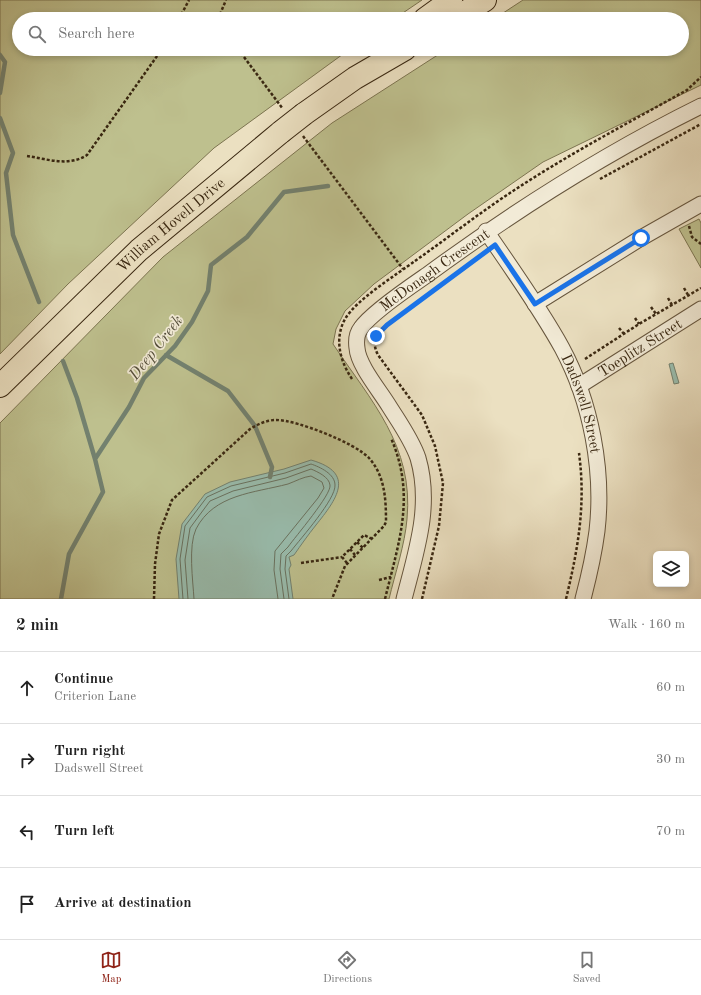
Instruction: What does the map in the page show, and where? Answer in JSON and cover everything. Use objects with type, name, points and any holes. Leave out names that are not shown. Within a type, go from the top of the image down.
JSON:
[{"type":"main road","points":[[435,12],[451,0]]},
{"type":"main road","points":[[465,12],[485,0]]},
{"type":"main road","name":"William Hovell Drive","points":[[355,78],[377,56]]},
{"type":"main road","name":"William Hovell Drive","points":[[0,386],[139,250],[292,122],[355,78],[393,56]]},
{"type":"street","name":"McDonagh Crescent","points":[[404,599],[422,525],[423,481],[417,456],[407,435],[358,354],[358,335],[361,327],[368,320],[486,231],[588,166],[641,136],[701,106]]},
{"type":"street","points":[[535,304],[577,276],[701,204]]},
{"type":"street","name":"Dadswell Street","points":[[486,231],[535,304],[563,350],[578,386],[590,426],[597,467],[598,509],[592,558],[583,599]]},
{"type":"street","name":"Toeplitz Street","points":[[578,386],[701,309]]},
{"type":"path","points":[[183,12],[190,0]]},
{"type":"path","points":[[221,12],[226,0]]},
{"type":"path","points":[[27,156],[66,162],[81,159],[88,155],[157,56]]},
{"type":"path","points":[[243,56],[403,269]]},
{"type":"path","points":[[354,381],[342,364],[340,352],[341,329],[353,308],[403,269],[517,188],[586,146],[687,90],[701,77]]},
{"type":"path","points":[[598,180],[701,124]]},
{"type":"path","points":[[684,213],[692,238],[701,244]]},
{"type":"path","points":[[422,599],[439,526],[443,483],[435,446],[422,416],[378,355],[374,341],[383,329],[464,268]]},
{"type":"path","points":[[684,288],[688,295]]},
{"type":"path","points":[[585,360],[672,304],[701,288]]},
{"type":"path","points":[[668,298],[672,304]]},
{"type":"path","points":[[651,307],[656,314]]},
{"type":"path","points":[[635,318],[640,324]]},
{"type":"path","points":[[619,328],[624,334]]},
{"type":"path","points":[[154,599],[158,534],[172,500],[250,429],[262,422],[276,420],[310,428],[360,450],[369,458],[379,472],[385,489],[386,522],[347,565],[332,599]]},
{"type":"path","points":[[385,599],[391,577],[405,504],[404,484],[400,466],[390,437]]},
{"type":"path","points":[[566,599],[577,553],[581,526],[582,478],[578,445]]},
{"type":"path","points":[[301,563],[342,557],[364,535],[372,539]]},
{"type":"path","points":[[357,542],[363,548]]},
{"type":"path","points":[[350,549],[355,555]]},
{"type":"path","points":[[342,557],[347,565]]},
{"type":"path","points":[[379,580],[391,577]]},
{"type":"green space","points":[[0,0],[422,0],[404,12],[12,12],[12,56],[340,56],[214,148],[68,284],[0,354]]},
{"type":"green space","points":[[523,0],[701,0],[701,85],[543,162],[468,214],[374,284],[345,311],[336,329],[333,344],[362,385],[387,426],[397,447],[404,469],[407,493],[406,529],[389,599],[0,599],[0,423],[163,257],[332,123],[436,56],[689,56],[689,12],[505,12]]},
{"type":"green space","points":[[699,219],[701,223],[701,268],[679,229]]},
{"type":"water","points":[[673,363],[679,383],[674,384],[669,364]]},
{"type":"water","points":[[311,460],[334,472],[338,480],[338,488],[335,497],[323,516],[294,555],[289,557],[291,565],[289,569],[293,599],[179,599],[176,559],[182,524],[205,494],[230,482],[284,469]]},
{"type":"waterway","points":[[0,55],[5,62],[0,93]]},
{"type":"waterway","points":[[0,118],[13,153],[6,173],[13,235],[39,302]]},
{"type":"waterway","name":"Deep Creek","points":[[61,599],[69,554],[103,492],[95,459],[129,407],[144,378],[175,346],[192,322],[208,291],[211,265],[247,237],[284,192],[328,186]]},
{"type":"waterway","points":[[166,355],[228,391],[255,426],[272,467],[270,477]]},
{"type":"waterway","points":[[63,361],[77,398],[95,459]]},
{"type":"route","points":[[376,336],[387,325],[495,245],[535,304],[577,276],[641,238]]}]
